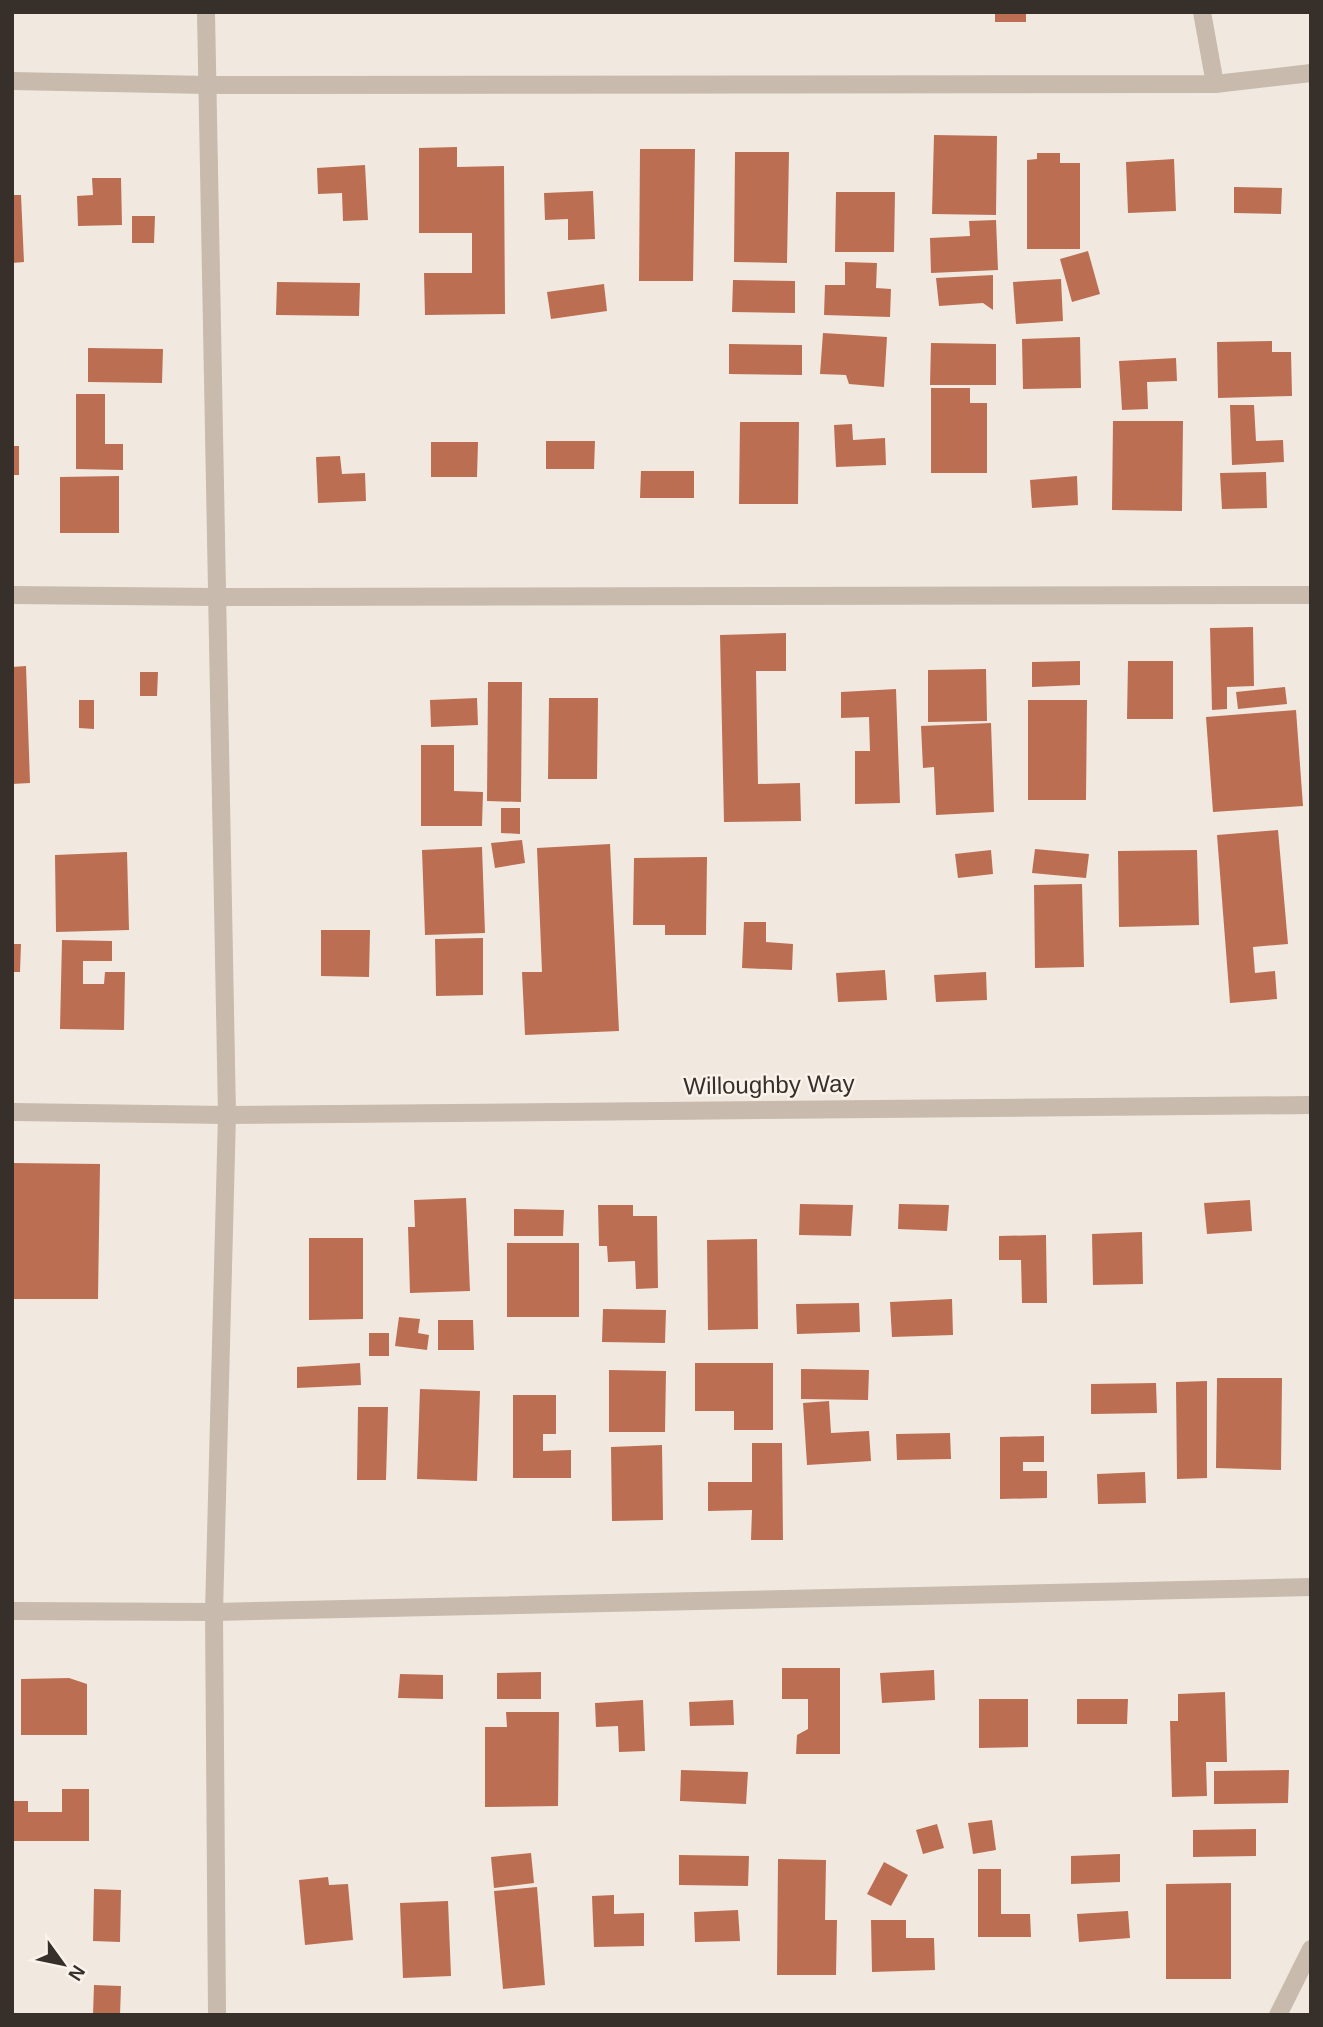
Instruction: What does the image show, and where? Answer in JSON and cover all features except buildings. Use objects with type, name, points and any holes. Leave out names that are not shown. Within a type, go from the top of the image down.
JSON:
[{"type":"street","points":[[206,12],[227,1115],[214,1612],[217,2015]]},
{"type":"street","points":[[1202,12],[1215,85]]},
{"type":"street","points":[[12,81],[208,85],[1215,85],[1311,73]]},
{"type":"street","points":[[12,595],[1311,595]]},
{"type":"street","name":"Willoughby Way","points":[[12,1112],[227,1115],[1311,1105]]},
{"type":"street","points":[[12,1611],[214,1612],[1311,1587]]},
{"type":"street","points":[[1278,2015],[1311,1949]]}]
